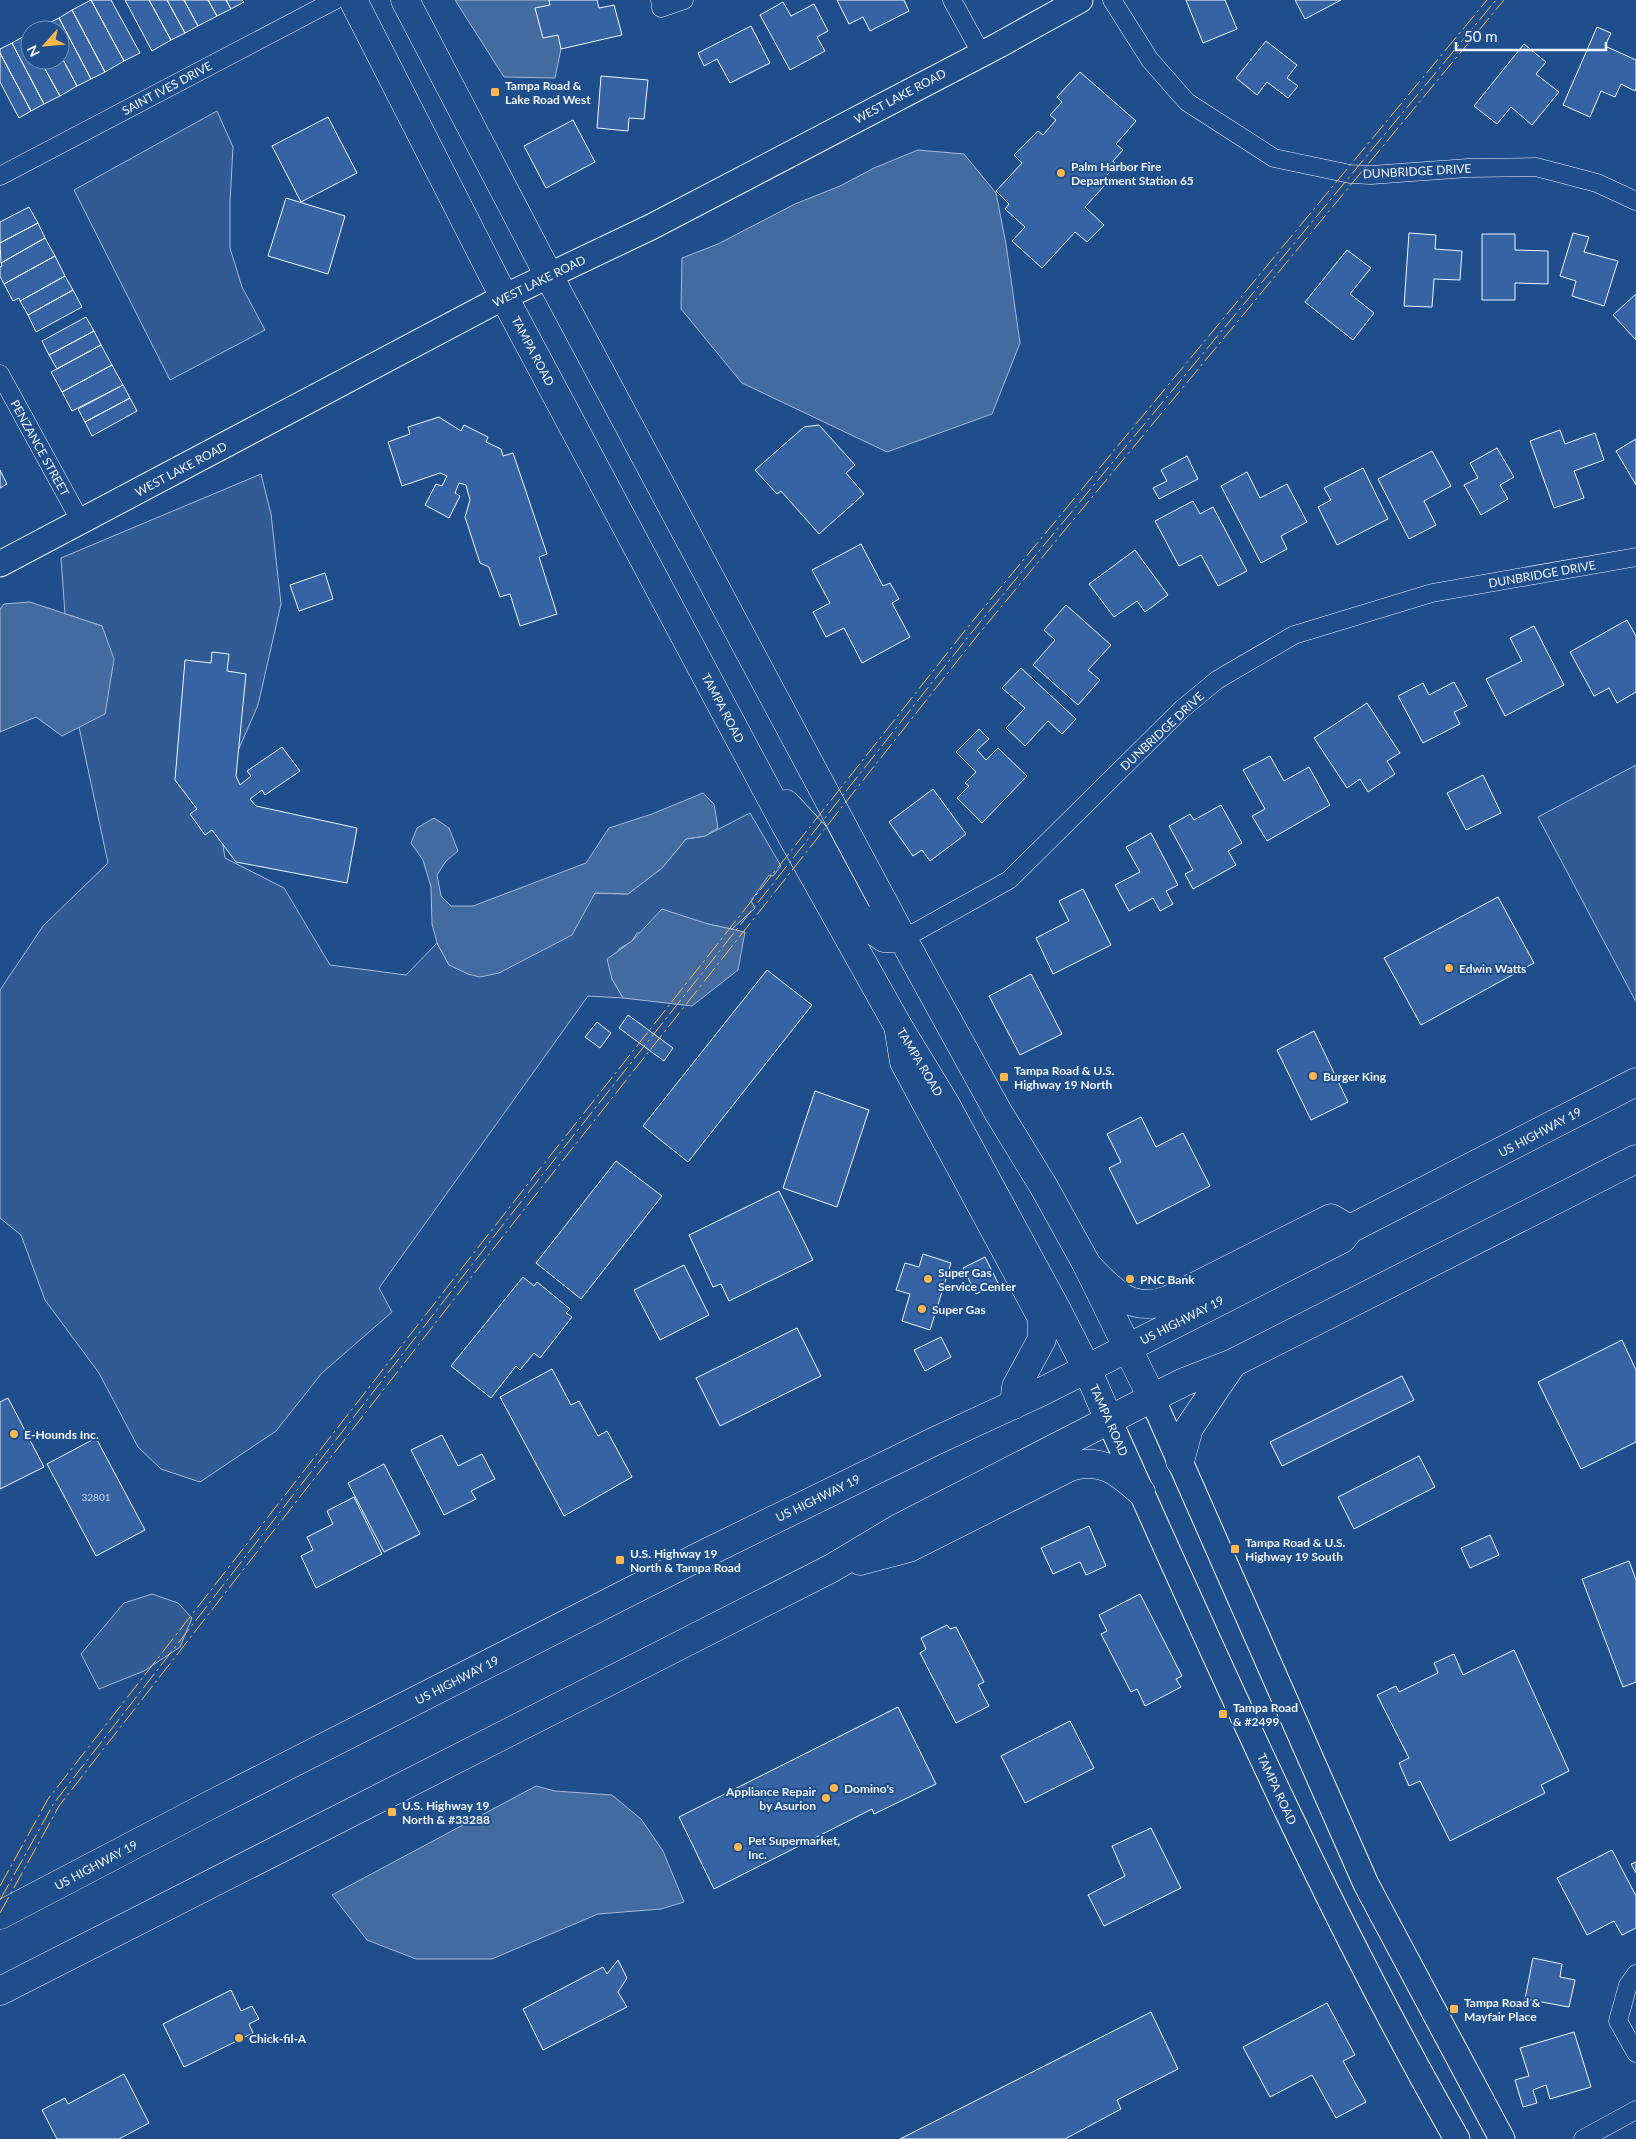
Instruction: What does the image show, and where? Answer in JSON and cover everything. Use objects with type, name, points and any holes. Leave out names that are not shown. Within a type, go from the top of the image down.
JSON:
[{"type":"main road","name":"TAMPA ROAD","points":[[353,0],[504,297],[760,778],[898,1026],[954,1121],[1086,1369],[1244,1720],[1331,1904],[1425,2083],[1457,2139]]},
{"type":"main road","points":[[405,0],[549,276],[902,939],[998,1112],[1044,1187],[1087,1265],[1152,1398],[1366,1884],[1502,2139]]},
{"type":"main road","name":"WEST LAKE ROAD","points":[[0,564],[504,297],[651,227],[1080,0]]},
{"type":"main road","points":[[760,778],[814,834],[858,914],[873,930],[884,938],[902,939]]},
{"type":"main road","points":[[898,1026],[904,1062],[1042,1318],[1042,1338],[1016,1387],[1014,1405]]},
{"type":"main road","name":"US HIGHWAY 19","points":[[0,1915],[228,1796],[706,1554],[932,1442],[1014,1405],[1342,1239],[1350,1229],[1636,1082]]},
{"type":"main road","points":[[0,1991],[832,1568],[897,1529],[1152,1398],[1184,1382],[1233,1363],[1636,1159]]},
{"type":"main road","points":[[1087,1265],[1112,1291],[1134,1304],[1156,1304],[1168,1300],[1331,1218],[1350,1229]]},
{"type":"main road","points":[[1180,1461],[1189,1428],[1233,1363]]},
{"type":"main road","points":[[832,1568],[908,1548],[1070,1466],[1082,1463],[1102,1464],[1121,1474],[1141,1492]]},
{"type":"main road","points":[[1425,2083],[1446,2089],[1475,2139]]},
{"type":"street","name":"SAINT IVES DRIVE","points":[[0,176],[335,0]]},
{"type":"street","points":[[660,0],[661,8],[684,0]]},
{"type":"street","points":[[952,0],[982,53]]},
{"type":"street","name":"DUNBRIDGE DRIVE","points":[[1112,0],[1150,60],[1187,102],[1274,158],[1350,174],[1371,175],[1468,168],[1536,168],[1597,183],[1636,201]]},
{"type":"street","name":"PENZANCE STREET","points":[[0,374],[81,522]]},
{"type":"street","name":"DUNBRIDGE DRIVE","points":[[902,939],[1009,880],[1182,709],[1218,680],[1294,635],[1432,593],[1636,558]]},
{"type":"street","points":[[1632,1980],[1618,2021],[1636,2053]]},
{"type":"street","points":[[1583,2139],[1636,2110]]},
{"type":"shaded area","points":[[455,0],[556,0],[564,34],[555,78],[504,77]]},
{"type":"shaded area","points":[[217,111],[233,147],[230,248],[242,287],[265,330],[170,380],[74,190]]},
{"type":"shaded area","points":[[918,150],[964,154],[996,193],[1006,244],[1020,343],[992,414],[887,452],[742,383],[681,309],[682,258],[718,244],[795,204],[840,186],[874,168]]},
{"type":"shaded area","points":[[261,474],[271,514],[281,604],[258,705],[216,801],[225,858],[284,888],[330,965],[406,975],[437,943],[449,965],[584,909],[595,893],[628,894],[662,868],[686,839],[705,836],[750,813],[781,866],[773,876],[769,875],[751,901],[755,908],[732,929],[708,924],[637,933],[632,941],[619,949],[612,979],[623,998],[588,996],[379,1288],[392,1312],[322,1373],[276,1431],[200,1482],[161,1469],[138,1447],[99,1373],[45,1300],[21,1235],[0,1218],[0,990],[43,926],[108,863],[79,727],[105,713],[102,626],[65,614],[61,558]]},
{"type":"shaded area","points":[[30,602],[102,626],[114,659],[105,714],[62,736],[36,717],[0,732],[0,609],[4,604]]},
{"type":"shaded area","points":[[1636,765],[1636,1002],[1538,817]]},
{"type":"shaded area","points":[[703,793],[714,804],[718,828],[705,836],[686,839],[662,868],[628,894],[595,893],[572,935],[499,973],[480,977],[468,974],[449,965],[437,943],[432,924],[431,887],[423,860],[411,843],[417,828],[434,818],[449,828],[458,851],[446,861],[437,875],[441,896],[451,906],[473,906],[586,863],[609,828],[652,814]]},
{"type":"shaded area","points":[[662,909],[708,924],[745,932],[738,970],[692,1006],[623,998],[612,979],[607,959],[632,941]]},
{"type":"shaded area","points":[[152,1594],[178,1603],[192,1618],[180,1647],[144,1671],[99,1689],[81,1654],[124,1603]]},
{"type":"shaded area","points":[[536,1786],[555,1791],[612,1795],[641,1819],[663,1851],[684,1902],[661,1909],[598,1914],[492,1959],[416,1959],[367,1940],[332,1895]]},
{"type":"building","points":[[91,0],[124,61],[105,72],[72,10]]},
{"type":"building","points":[[91,0],[111,0],[140,53],[124,61]]},
{"type":"building","points":[[125,0],[149,0],[171,40],[152,51]]},
{"type":"building","points":[[149,0],[167,0],[185,33],[171,40]]},
{"type":"building","points":[[167,0],[184,0],[198,26],[185,33]]},
{"type":"building","points":[[184,0],[208,0],[217,16],[198,26]]},
{"type":"building","points":[[208,0],[226,0],[231,9],[217,16]]},
{"type":"building","points":[[226,0],[242,0],[244,2],[231,9]]},
{"type":"building","points":[[549,0],[597,0],[599,8],[614,5],[622,35],[561,49],[558,35],[543,38],[535,8],[550,5]]},
{"type":"building","points":[[837,0],[904,0],[909,11],[870,31],[863,17],[849,24]]},
{"type":"building","points":[[1186,0],[1225,0],[1237,29],[1203,43]]},
{"type":"building","points":[[1295,0],[1341,0],[1305,19]]},
{"type":"building","points":[[783,2],[791,16],[814,4],[828,31],[817,37],[825,51],[790,70],[760,15]]},
{"type":"building","points":[[72,10],[105,72],[91,79],[70,39],[70,20],[60,20],[59,18]]},
{"type":"building","points":[[751,26],[770,63],[730,83],[717,59],[704,66],[698,53]]},
{"type":"building","points":[[1597,27],[1611,33],[1605,46],[1636,60],[1636,88],[1635,91],[1621,84],[1615,97],[1601,91],[1590,117],[1563,105]]},
{"type":"building","points":[[20,38],[20,58],[12,43]]},
{"type":"building","points":[[70,39],[91,79],[77,86],[68,70]]},
{"type":"building","points":[[1266,41],[1297,65],[1287,78],[1298,86],[1288,98],[1267,82],[1257,95],[1236,78]]},
{"type":"building","points":[[12,43],[20,58],[20,70],[26,70],[44,104],[31,111],[0,53],[0,49]]},
{"type":"building","points":[[1524,44],[1546,62],[1536,74],[1559,92],[1532,125],[1511,107],[1497,124],[1474,106]]},
{"type":"building","points":[[0,53],[31,111],[19,118],[0,82]]},
{"type":"building","points":[[26,70],[46,70],[60,96],[44,104]]},
{"type":"building","points":[[46,70],[68,70],[77,86],[60,96]]},
{"type":"building","name":"Palm Harbor Fire Department Station 65","points":[[1080,72],[1136,121],[1116,144],[1123,150],[1113,161],[1116,165],[1102,181],[1105,185],[1085,207],[1104,225],[1087,242],[1075,232],[1042,268],[1012,241],[1025,227],[1005,209],[1009,204],[996,191],[1022,163],[1014,155],[1038,131],[1043,135],[1056,120],[1050,115],[1062,102],[1057,97]]},
{"type":"building","points":[[601,76],[648,80],[644,119],[629,118],[628,131],[597,128]]},
{"type":"building","points":[[328,117],[357,173],[301,202],[272,146]]},
{"type":"building","points":[[573,120],[595,162],[546,188],[524,146]]},
{"type":"building","points":[[286,198],[345,216],[328,274],[268,256]]},
{"type":"building","points":[[29,207],[38,223],[0,243],[0,222]]},
{"type":"building","points":[[38,223],[45,238],[1,263],[0,243]]},
{"type":"building","points":[[1409,233],[1436,235],[1435,249],[1462,251],[1460,280],[1434,279],[1432,307],[1404,306]]},
{"type":"building","points":[[1573,233],[1589,237],[1584,252],[1618,261],[1604,306],[1572,296],[1576,281],[1560,276]]},
{"type":"building","points":[[1482,234],[1515,234],[1515,250],[1548,251],[1548,284],[1515,283],[1515,300],[1482,300]]},
{"type":"building","points":[[45,238],[55,256],[4,284],[0,276],[1,263]]},
{"type":"building","points":[[1347,250],[1371,268],[1350,294],[1374,313],[1353,340],[1305,302]]},
{"type":"building","points":[[55,256],[65,276],[20,301],[19,298],[13,301],[4,284]]},
{"type":"building","points":[[65,276],[73,290],[28,315],[20,301]]},
{"type":"building","points":[[73,290],[82,307],[36,332],[28,315]]},
{"type":"building","points":[[1636,294],[1636,340],[1613,315]]},
{"type":"building","points":[[86,317],[94,331],[49,355],[42,341]]},
{"type":"building","points":[[94,331],[101,345],[57,369],[49,355]]},
{"type":"building","points":[[101,345],[112,365],[62,392],[51,372]]},
{"type":"building","points":[[112,365],[123,385],[72,411],[62,392]]},
{"type":"building","points":[[123,385],[130,398],[85,422],[78,409]]},
{"type":"building","points":[[130,398],[137,411],[92,436],[85,422]]},
{"type":"building","points":[[439,417],[461,431],[464,425],[488,437],[486,442],[501,449],[503,456],[513,453],[547,554],[539,557],[557,614],[520,626],[510,594],[500,597],[489,567],[480,563],[465,517],[470,500],[466,485],[459,483],[455,493],[460,496],[449,518],[425,505],[436,484],[442,486],[447,476],[440,473],[402,486],[388,442],[410,434],[408,427]]},
{"type":"building","points":[[819,425],[855,465],[846,473],[864,494],[819,534],[781,491],[777,494],[755,470],[804,427]]},
{"type":"building","points":[[1560,430],[1565,444],[1595,433],[1604,460],[1574,471],[1584,498],[1554,508],[1530,441]]},
{"type":"building","points":[[1636,439],[1636,485],[1616,451]]},
{"type":"building","points":[[1497,448],[1514,477],[1500,485],[1508,499],[1481,515],[1464,485],[1478,478],[1470,463]]},
{"type":"building","points":[[1432,451],[1451,486],[1424,501],[1436,525],[1409,539],[1378,479]]},
{"type":"building","points":[[1187,456],[1198,479],[1159,499],[1153,488],[1167,481],[1161,470]]},
{"type":"building","points":[[1363,468],[1388,519],[1337,545],[1318,507],[1331,500],[1324,488]]},
{"type":"building","points":[[0,470],[7,484],[0,488]]},
{"type":"building","points":[[1247,472],[1260,498],[1287,484],[1307,522],[1281,536],[1287,549],[1261,563],[1221,486]]},
{"type":"building","points":[[1193,501],[1200,514],[1213,507],[1247,571],[1218,586],[1201,555],[1179,566],[1155,521]]},
{"type":"building","points":[[861,544],[883,586],[890,583],[899,599],[892,603],[910,637],[862,663],[844,628],[826,637],[813,612],[830,603],[812,570]]},
{"type":"building","points":[[1135,550],[1168,595],[1145,612],[1137,601],[1114,617],[1089,584]]},
{"type":"building","points":[[325,573],[333,599],[299,611],[290,585]]},
{"type":"building","points":[[1066,605],[1111,645],[1088,670],[1100,680],[1078,705],[1033,665],[1055,640],[1044,630]]},
{"type":"building","points":[[1627,620],[1636,636],[1636,692],[1617,703],[1609,688],[1594,696],[1570,652]]},
{"type":"building","points":[[1534,626],[1564,685],[1505,716],[1486,679],[1522,661],[1510,638]]},
{"type":"building","points":[[212,652],[229,654],[227,671],[246,674],[236,776],[240,785],[251,776],[247,771],[282,747],[300,771],[265,795],[262,790],[250,799],[256,806],[357,828],[347,883],[236,862],[212,830],[205,835],[190,814],[197,809],[175,780],[185,660],[211,663]]},
{"type":"building","points":[[1021,668],[1076,719],[1062,734],[1048,721],[1025,746],[1006,728],[1025,708],[1002,688]]},
{"type":"building","points":[[1454,682],[1467,706],[1454,712],[1460,724],[1423,743],[1398,696],[1423,683],[1429,695]]},
{"type":"building","points":[[1367,703],[1400,753],[1387,761],[1395,774],[1368,792],[1360,779],[1347,788],[1314,738]]},
{"type":"building","points":[[979,729],[989,739],[977,750],[986,760],[998,748],[1027,776],[982,823],[957,798],[969,786],[965,783],[976,772],[956,752]]},
{"type":"building","points":[[1270,756],[1284,781],[1309,767],[1330,805],[1267,841],[1252,816],[1265,809],[1243,770]]},
{"type":"building","points":[[1483,775],[1501,813],[1466,830],[1447,793]]},
{"type":"building","points":[[933,789],[966,834],[930,861],[922,850],[913,856],[889,822]]},
{"type":"building","points":[[1221,805],[1242,843],[1228,851],[1236,865],[1193,889],[1185,874],[1193,870],[1169,826],[1190,814],[1194,820]]},
{"type":"building","points":[[1151,833],[1178,885],[1166,891],[1173,904],[1160,911],[1153,898],[1129,911],[1115,885],[1140,872],[1126,847]]},
{"type":"building","points":[[1083,889],[1111,945],[1053,974],[1036,938],[1069,921],[1059,901]]},
{"type":"building","points":[[1498,897],[1534,963],[1421,1025],[1384,958]]},
{"type":"building","points":[[767,970],[812,1005],[688,1162],[643,1126]]},
{"type":"building","points":[[1031,974],[1062,1034],[1020,1055],[989,996]]},
{"type":"building","points":[[628,1015],[673,1048],[664,1061],[619,1028]]},
{"type":"building","points":[[597,1022],[611,1033],[600,1048],[585,1037]]},
{"type":"building","name":"Burger King","points":[[1314,1031],[1348,1102],[1311,1120],[1277,1050]]},
{"type":"building","points":[[815,1091],[869,1110],[837,1207],[783,1188]]},
{"type":"building","points":[[1141,1117],[1156,1147],[1183,1133],[1210,1186],[1137,1224],[1109,1168],[1121,1162],[1107,1134]]},
{"type":"building","points":[[616,1161],[662,1196],[581,1299],[536,1263]]},
{"type":"building","points":[[779,1191],[813,1260],[729,1301],[721,1284],[713,1287],[689,1235]]},
{"type":"building","points":[[923,1254],[951,1263],[930,1330],[902,1321],[910,1294],[896,1290],[905,1263],[919,1267]]},
{"type":"building","name":"Super Gas","points":[[985,1257],[998,1283],[976,1294],[963,1268]]},
{"type":"building","points":[[684,1265],[709,1315],[660,1340],[634,1290]]},
{"type":"building","points":[[523,1277],[534,1286],[537,1282],[570,1309],[566,1313],[572,1317],[540,1358],[534,1353],[520,1370],[516,1366],[491,1398],[451,1366]]},
{"type":"building","points":[[797,1328],[821,1376],[720,1426],[696,1378]]},
{"type":"building","name":"Super Gas","points":[[941,1337],[951,1357],[925,1371],[914,1350]]},
{"type":"building","points":[[1622,1340],[1636,1370],[1636,1442],[1581,1469],[1538,1382]]},
{"type":"building","points":[[552,1369],[571,1405],[579,1401],[598,1436],[607,1431],[632,1477],[564,1516],[500,1397]]},
{"type":"building","points":[[1402,1376],[1414,1400],[1282,1466],[1270,1442]]},
{"type":"building","name":"E-Hounds Inc.","points":[[8,1398],[44,1467],[0,1489],[0,1402]]},
{"type":"building","points":[[442,1435],[458,1466],[482,1454],[495,1479],[471,1491],[476,1499],[444,1515],[411,1450]]},
{"type":"building","points":[[96,1438],[145,1530],[96,1556],[47,1464]]},
{"type":"building","points":[[1419,1456],[1435,1487],[1354,1529],[1338,1497]]},
{"type":"building","points":[[384,1464],[420,1534],[384,1552],[348,1483]]},
{"type":"building","points":[[354,1497],[382,1554],[316,1588],[301,1556],[313,1550],[307,1537],[333,1524],[327,1511]]},
{"type":"building","points":[[1089,1526],[1106,1566],[1086,1575],[1080,1562],[1053,1574],[1041,1548]]},
{"type":"building","points":[[1490,1535],[1499,1555],[1470,1568],[1461,1548]]},
{"type":"building","points":[[1629,1561],[1636,1580],[1636,1682],[1623,1687],[1582,1579]]},
{"type":"building","points":[[1140,1594],[1182,1676],[1176,1679],[1181,1687],[1145,1706],[1137,1689],[1131,1692],[1101,1634],[1107,1631],[1099,1615]]},
{"type":"building","points":[[947,1625],[950,1629],[956,1627],[984,1682],[978,1685],[989,1706],[956,1723],[920,1653],[926,1649],[921,1638]]},
{"type":"building","points":[[1514,1650],[1569,1771],[1541,1785],[1545,1793],[1450,1841],[1420,1781],[1409,1786],[1399,1763],[1409,1758],[1377,1695],[1396,1686],[1399,1692],[1438,1673],[1434,1663],[1454,1654],[1463,1675]]},
{"type":"building","points":[[898,1707],[936,1784],[874,1814],[872,1809],[714,1889],[679,1817]]},
{"type":"building","points":[[1070,1721],[1094,1768],[1025,1803],[1001,1756]]},
{"type":"building","points":[[1151,1828],[1181,1888],[1104,1926],[1088,1895],[1125,1876],[1112,1846]]},
{"type":"building","points":[[1612,1850],[1636,1896],[1636,1928],[1622,1935],[1614,1921],[1587,1935],[1557,1878]]},
{"type":"building","points":[[1636,1862],[1636,1873],[1631,1864]]},
{"type":"building","points":[[1533,1958],[1562,1964],[1560,1977],[1575,1980],[1569,2007],[1525,1999]]},
{"type":"building","points":[[618,1960],[627,1978],[618,1992],[627,2007],[543,2050],[523,2009],[603,1967],[607,1974]]},
{"type":"building","points":[[231,1990],[241,2011],[252,2006],[259,2019],[249,2024],[253,2033],[184,2067],[163,2024]]},
{"type":"building","points":[[1327,2003],[1355,2055],[1343,2061],[1366,2102],[1336,2118],[1312,2075],[1270,2097],[1243,2047]]},
{"type":"building","points":[[1151,2012],[1178,2069],[1117,2100],[1121,2109],[1065,2139],[900,2139]]},
{"type":"building","points":[[1574,2032],[1591,2087],[1550,2099],[1546,2085],[1533,2090],[1537,2103],[1523,2107],[1515,2080],[1529,2076],[1520,2048]]},
{"type":"building","points":[[124,2074],[149,2123],[119,2139],[57,2139],[42,2110],[65,2098],[68,2104]]},
{"type":"power","points":[[0,1886],[48,1799],[505,1213],[967,628],[1487,0]]},
{"type":"power","points":[[0,1900],[54,1803],[509,1217],[972,632],[1496,0]]},
{"type":"power","points":[[0,1913],[59,1806],[515,1221],[977,636],[1504,0]]},
{"type":"place","name":"Tampa Road & Lake Road West","points":[[495,92]]},
{"type":"place","name":"Palm Harbor Fire Department Station 65","points":[[1061,173]]},
{"type":"place","name":"Edwin Watts","points":[[1449,968]]},
{"type":"place","name":"Burger King","points":[[1313,1076]]},
{"type":"place","name":"Tampa Road & U.S. Highway 19 North","points":[[1004,1077]]},
{"type":"place","name":"Super Gas Service Center","points":[[928,1279]]},
{"type":"place","name":"PNC Bank","points":[[1130,1279]]},
{"type":"place","name":"Super Gas","points":[[922,1309]]},
{"type":"place","name":"E-Hounds Inc.","points":[[14,1434]]},
{"type":"place","name":"Tampa Road & U.S. Highway 19 South","points":[[1235,1549]]},
{"type":"place","name":"U.S. Highway 19 North & Tampa Road","points":[[620,1560]]},
{"type":"place","name":"Tampa Road & #2499","points":[[1223,1714]]},
{"type":"place","name":"Domino's","points":[[834,1788]]},
{"type":"place","name":"Appliance Repair by Asurion","points":[[826,1798]]},
{"type":"place","name":"U.S. Highway 19 North & #33288","points":[[392,1812]]},
{"type":"place","name":"Pet Supermarket, Inc.","points":[[738,1847]]},
{"type":"place","name":"Tampa Road & Mayfair Place","points":[[1454,2009]]},
{"type":"place","name":"Chick-fil-A","points":[[239,2038]]}]
